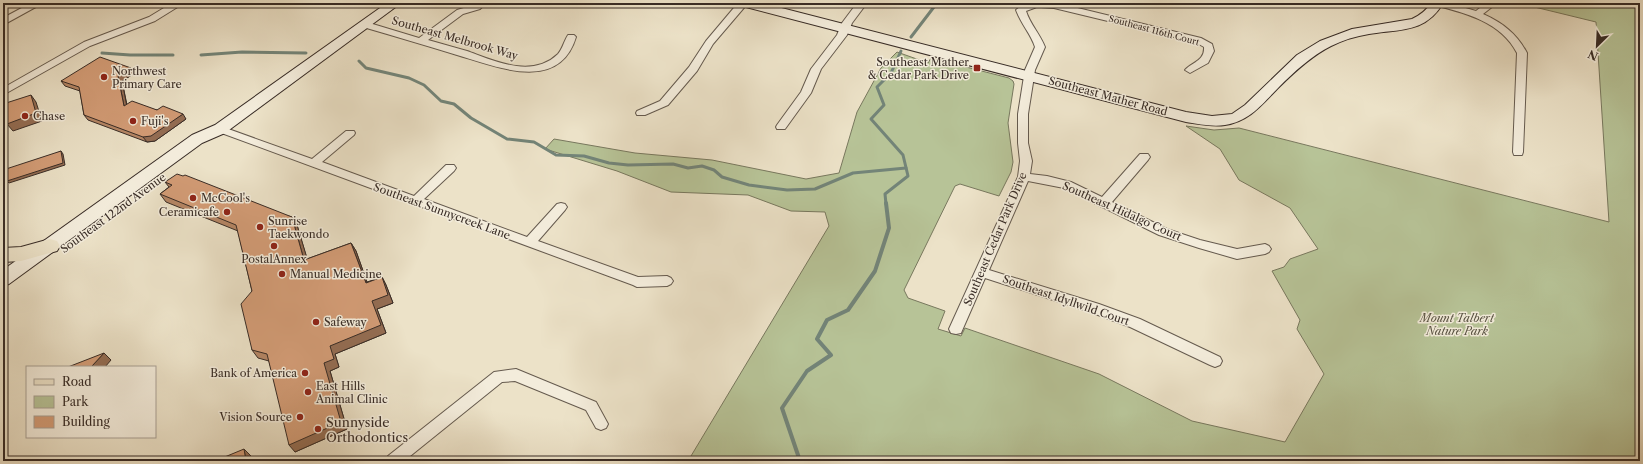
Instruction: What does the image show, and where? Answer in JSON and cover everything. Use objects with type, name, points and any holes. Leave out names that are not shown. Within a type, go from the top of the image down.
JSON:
[{"type":"main road","points":[[3,255],[11,256],[27,253],[50,246]]},
{"type":"street","points":[[3,22],[38,3]]},
{"type":"street","points":[[3,92],[87,44],[152,19],[179,3]]},
{"type":"street","name":"Southeast 122nd Avenue","points":[[3,279],[197,139],[220,129],[395,3]]},
{"type":"street","points":[[641,113],[664,103],[693,69],[709,43],[743,3]]},
{"type":"street","name":"Southeast Mather Road","points":[[747,3],[1186,117],[1205,120],[1228,120],[1237,117],[1246,111],[1287,70],[1314,48],[1354,33],[1420,21],[1432,13],[1437,3]]},
{"type":"street","points":[[781,127],[806,93],[816,69],[842,35],[862,3]]},
{"type":"street","points":[[1437,3],[1477,15],[1497,25],[1509,34],[1518,45],[1522,53],[1518,152]]},
{"type":"street","points":[[1477,15],[1492,3]]},
{"type":"street","name":"Southeast 116th Court","points":[[1030,76],[1030,70],[1040,47],[1038,41],[1025,22],[1021,10],[1027,5],[1040,4],[1054,5],[1198,40],[1209,46],[1210,52],[1208,57],[1201,64],[1190,70]]},
{"type":"street","points":[[421,41],[460,12],[477,7]]},
{"type":"street","name":"Southeast Melbrook Way","points":[[366,25],[500,65],[528,69],[542,67],[554,62],[564,54],[569,47],[571,37]]},
{"type":"street","name":"Southeast Cedar Park Drive","points":[[956,328],[1024,176],[1026,161],[1022,124],[1030,76]]},
{"type":"street","name":"Southeast 122nd Avenue","points":[[3,293],[129,202],[210,141],[220,129]]},
{"type":"street","name":"Southeast Sunnycreek Lane","points":[[220,129],[637,282],[667,281]]},
{"type":"street","points":[[313,164],[350,134]]},
{"type":"street","points":[[1104,203],[1144,158]]},
{"type":"street","points":[[129,202],[127,200],[132,194],[159,174],[160,167]]},
{"type":"street","points":[[415,201],[450,168]]},
{"type":"street","name":"Southeast Hidalgo Court","points":[[1024,176],[1067,185],[1163,232],[1199,244],[1237,254],[1265,249]]},
{"type":"street","points":[[529,243],[561,207]]},
{"type":"street","name":"Southeast Idyllwild Court","points":[[981,272],[1094,308],[1134,323],[1215,361]]},
{"type":"street","points":[[393,461],[498,376],[516,375],[591,406],[601,424]]},
{"type":"green space","name":"Mount Talbert Nature Park","points":[[1518,3],[1640,3],[1640,461],[688,461],[829,226],[825,212],[791,211],[748,195],[671,192],[617,171],[545,149],[554,139],[635,153],[712,160],[806,179],[839,173],[857,112],[881,68],[897,52],[928,63],[931,58],[1009,78],[1014,84],[1008,123],[1013,162],[1011,172],[999,196],[960,184],[955,186],[904,290],[908,298],[945,311],[938,329],[961,336],[965,328],[1099,374],[1192,421],[1285,442],[1324,374],[1297,329],[1300,320],[1272,271],[1284,267],[1290,259],[1318,249],[1290,208],[1239,180],[1220,149],[1186,126],[1214,130],[1239,128],[1609,222],[1596,22]]},
{"type":"building","points":[[100,57],[131,68],[118,76],[124,106],[132,101],[157,110],[163,106],[183,114],[151,136],[143,137],[84,115],[79,87],[61,81]]},
{"type":"building","points":[[31,95],[36,113],[7,124],[3,104]]},
{"type":"building","points":[[61,151],[63,163],[7,181],[6,169]]},
{"type":"building","points":[[177,174],[183,176],[185,175],[292,217],[304,260],[351,243],[366,283],[382,277],[388,295],[372,301],[381,325],[330,346],[334,359],[324,363],[341,422],[289,445],[267,354],[252,350],[241,304],[252,291],[236,225],[160,194],[172,185],[165,182]]},
{"type":"building","points":[[104,353],[92,366],[71,366]]},
{"type":"building","points":[[244,449],[246,461],[215,461]]},
{"type":"waterway","points":[[911,37],[937,3]]},
{"type":"waterway","points":[[886,204],[885,194],[908,176],[903,155],[871,119],[884,105],[877,87],[891,73],[901,51]]},
{"type":"waterway","points":[[201,55],[242,52],[306,53]]},
{"type":"waterway","points":[[102,53],[130,55],[173,55]]},
{"type":"waterway","points":[[359,61],[366,68],[409,78],[424,85],[441,101],[454,104],[471,118],[507,139],[534,142],[556,155],[584,156],[609,163],[628,165],[673,164],[688,168],[702,166],[714,170],[722,177],[749,185],[787,190],[815,189],[853,173],[906,168]]},
{"type":"waterway","points":[[800,461],[782,408],[807,371],[831,355],[817,339],[827,320],[848,310],[875,271],[889,228],[886,203]]},
{"type":"place","name":"Southeast Mather & Cedar Park Drive","points":[[977,68]]},
{"type":"place","name":"Northwest Primary Care","points":[[104,77]]},
{"type":"place","name":"Chase","points":[[25,116]]},
{"type":"place","name":"Fuji's","points":[[133,121]]},
{"type":"place","name":"McCool's","points":[[193,198]]},
{"type":"place","name":"Ceramicafe","points":[[227,212]]},
{"type":"place","name":"Sunrise Taekwondo","points":[[260,227]]},
{"type":"place","name":"PostalAnnex","points":[[274,246]]},
{"type":"place","name":"Manual Medicine","points":[[282,274]]},
{"type":"place","name":"Safeway","points":[[316,322]]},
{"type":"place","name":"Bank of America","points":[[305,373]]},
{"type":"place","name":"East Hills Animal Clinic","points":[[308,392]]},
{"type":"place","name":"Vision Source","points":[[300,417]]},
{"type":"place","name":"Sunnyside Orthodontics","points":[[318,429]]}]
